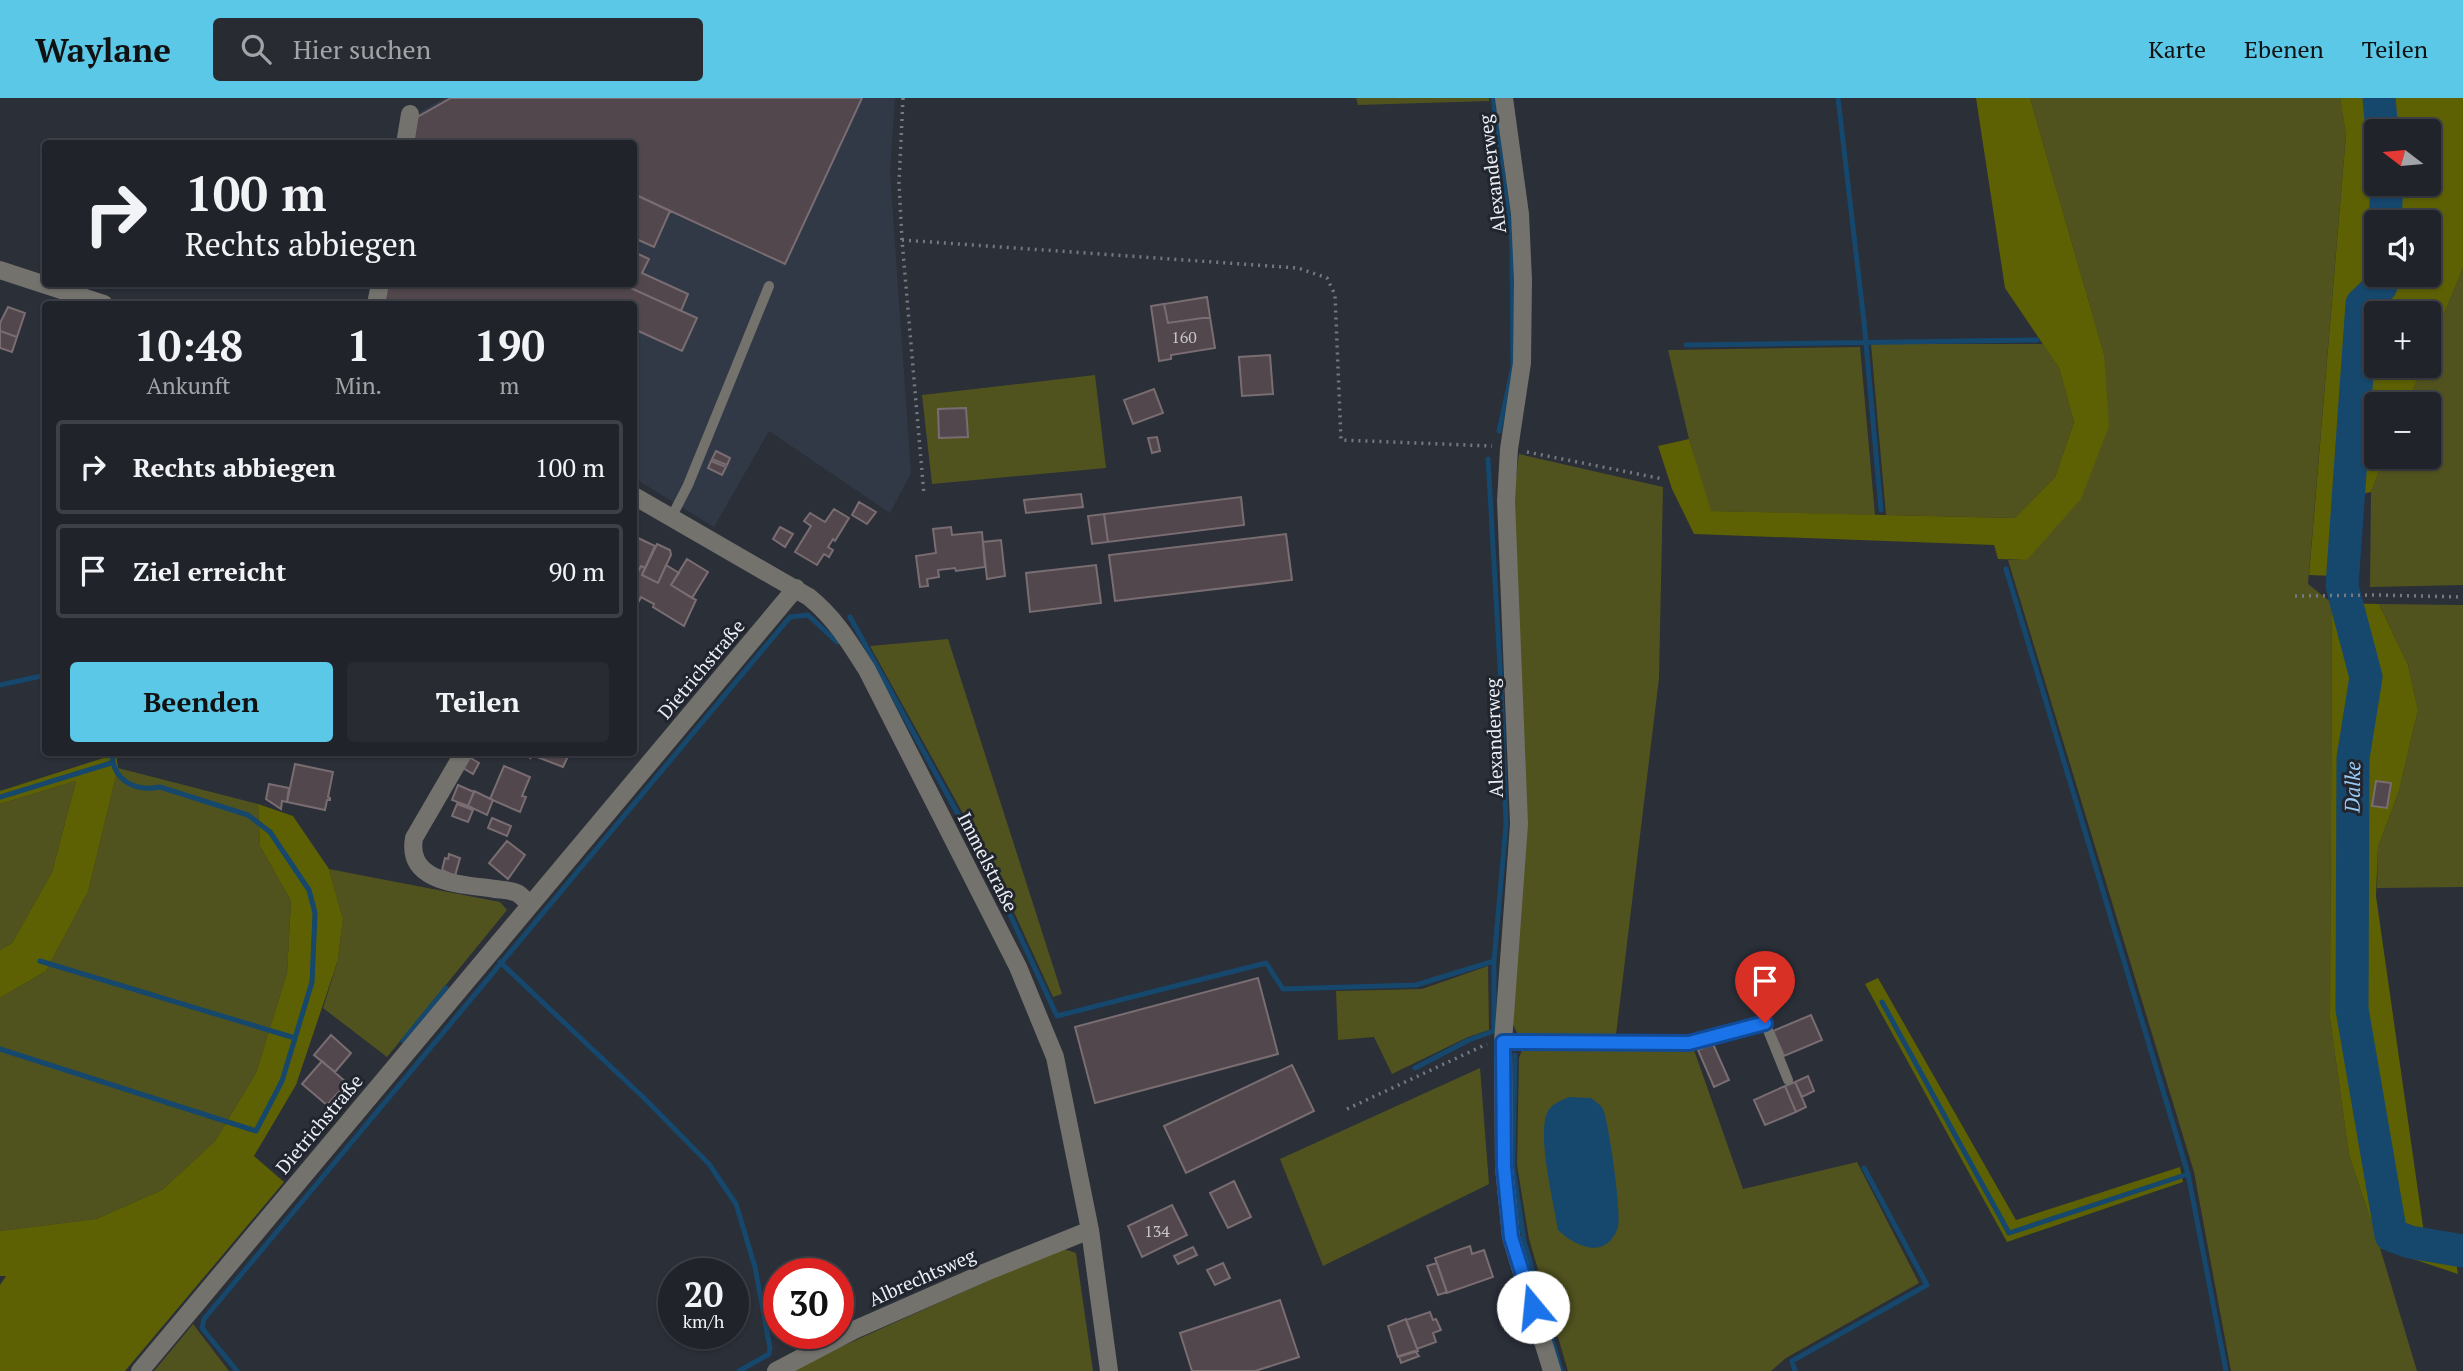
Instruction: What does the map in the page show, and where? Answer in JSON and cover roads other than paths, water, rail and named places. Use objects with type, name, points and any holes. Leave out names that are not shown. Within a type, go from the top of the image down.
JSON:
[{"type":"street","name":"Alexanderweg","points":[[1504,98],[1520,214],[1523,280],[1522,363],[1509,449],[1506,501],[1519,824],[1503,1042],[1504,1167],[1511,1237],[1552,1371]]},
{"type":"street","points":[[406,140],[411,114]]},
{"type":"street","points":[[0,270],[42,284]]},
{"type":"street","points":[[52,287],[95,301]]},
{"type":"street","name":"Immelstraße","points":[[637,498],[796,589],[827,611],[867,670],[1023,978],[1055,1057],[1090,1230],[1109,1371]]},
{"type":"street","name":"Dietrichstraße","points":[[139,1371],[796,589]]},
{"type":"street","points":[[462,756],[414,838],[412,852],[417,864],[428,876],[517,893],[530,904]]},
{"type":"street","name":"Albrechtsweg","points":[[776,1371],[854,1331],[986,1272],[1090,1230]]},
{"type":"lane","points":[[671,518],[688,485],[769,286]]},
{"type":"lane","points":[[1503,1042],[1689,1043],[1765,1023],[1788,1080]]},
{"type":"water","points":[[1569,1097],[1591,1098],[1599,1105],[1603,1109],[1608,1132],[1619,1219],[1613,1237],[1607,1244],[1599,1247],[1582,1246],[1558,1230],[1545,1153],[1544,1124],[1551,1107]]},
{"type":"waterway","points":[[1493,98],[1512,243],[1513,367],[1499,431]]},
{"type":"waterway","points":[[1838,98],[1864,322],[1881,510]]},
{"type":"waterway","name":"Dalke","points":[[2379,98],[2381,119]]},
{"type":"waterway","name":"Dalke","points":[[2386,196],[2386,210]]},
{"type":"waterway","name":"Dalke","points":[[2380,287],[2362,304],[2342,586],[2366,677],[2353,758],[2352,1009],[2391,1235],[2410,1242],[2463,1251]]},
{"type":"waterway","points":[[1686,345],[2037,340]]},
{"type":"waterway","points":[[1415,1068],[1469,1040],[1494,1031],[1494,961],[1506,825],[1488,459]]},
{"type":"waterway","points":[[2006,569],[2188,1174],[2226,1371]]},
{"type":"waterway","points":[[237,1371],[202,1328],[204,1319],[790,617],[808,615],[837,642]]},
{"type":"waterway","points":[[850,617],[993,878],[1057,1016],[1266,963],[1283,989],[1416,985],[1494,961]]},
{"type":"waterway","points":[[0,685],[42,676]]},
{"type":"waterway","points":[[0,1049],[256,1131],[282,1081],[312,982],[315,913],[309,890],[270,832],[248,815],[160,787],[133,786],[120,777],[112,756]]},
{"type":"waterway","points":[[0,797],[111,763]]},
{"type":"waterway","points":[[40,961],[295,1038]]},
{"type":"waterway","points":[[500,962],[644,1098],[709,1164],[736,1204],[755,1267],[770,1348],[769,1354],[739,1371]]},
{"type":"waterway","points":[[403,1041],[446,988]]},
{"type":"waterway","points":[[1882,1002],[2009,1233],[2188,1174]]},
{"type":"waterway","points":[[1515,1055],[1513,1167],[1524,1241],[1561,1371]]},
{"type":"waterway","points":[[1795,1371],[1792,1361],[1927,1285],[1864,1168]]}]
